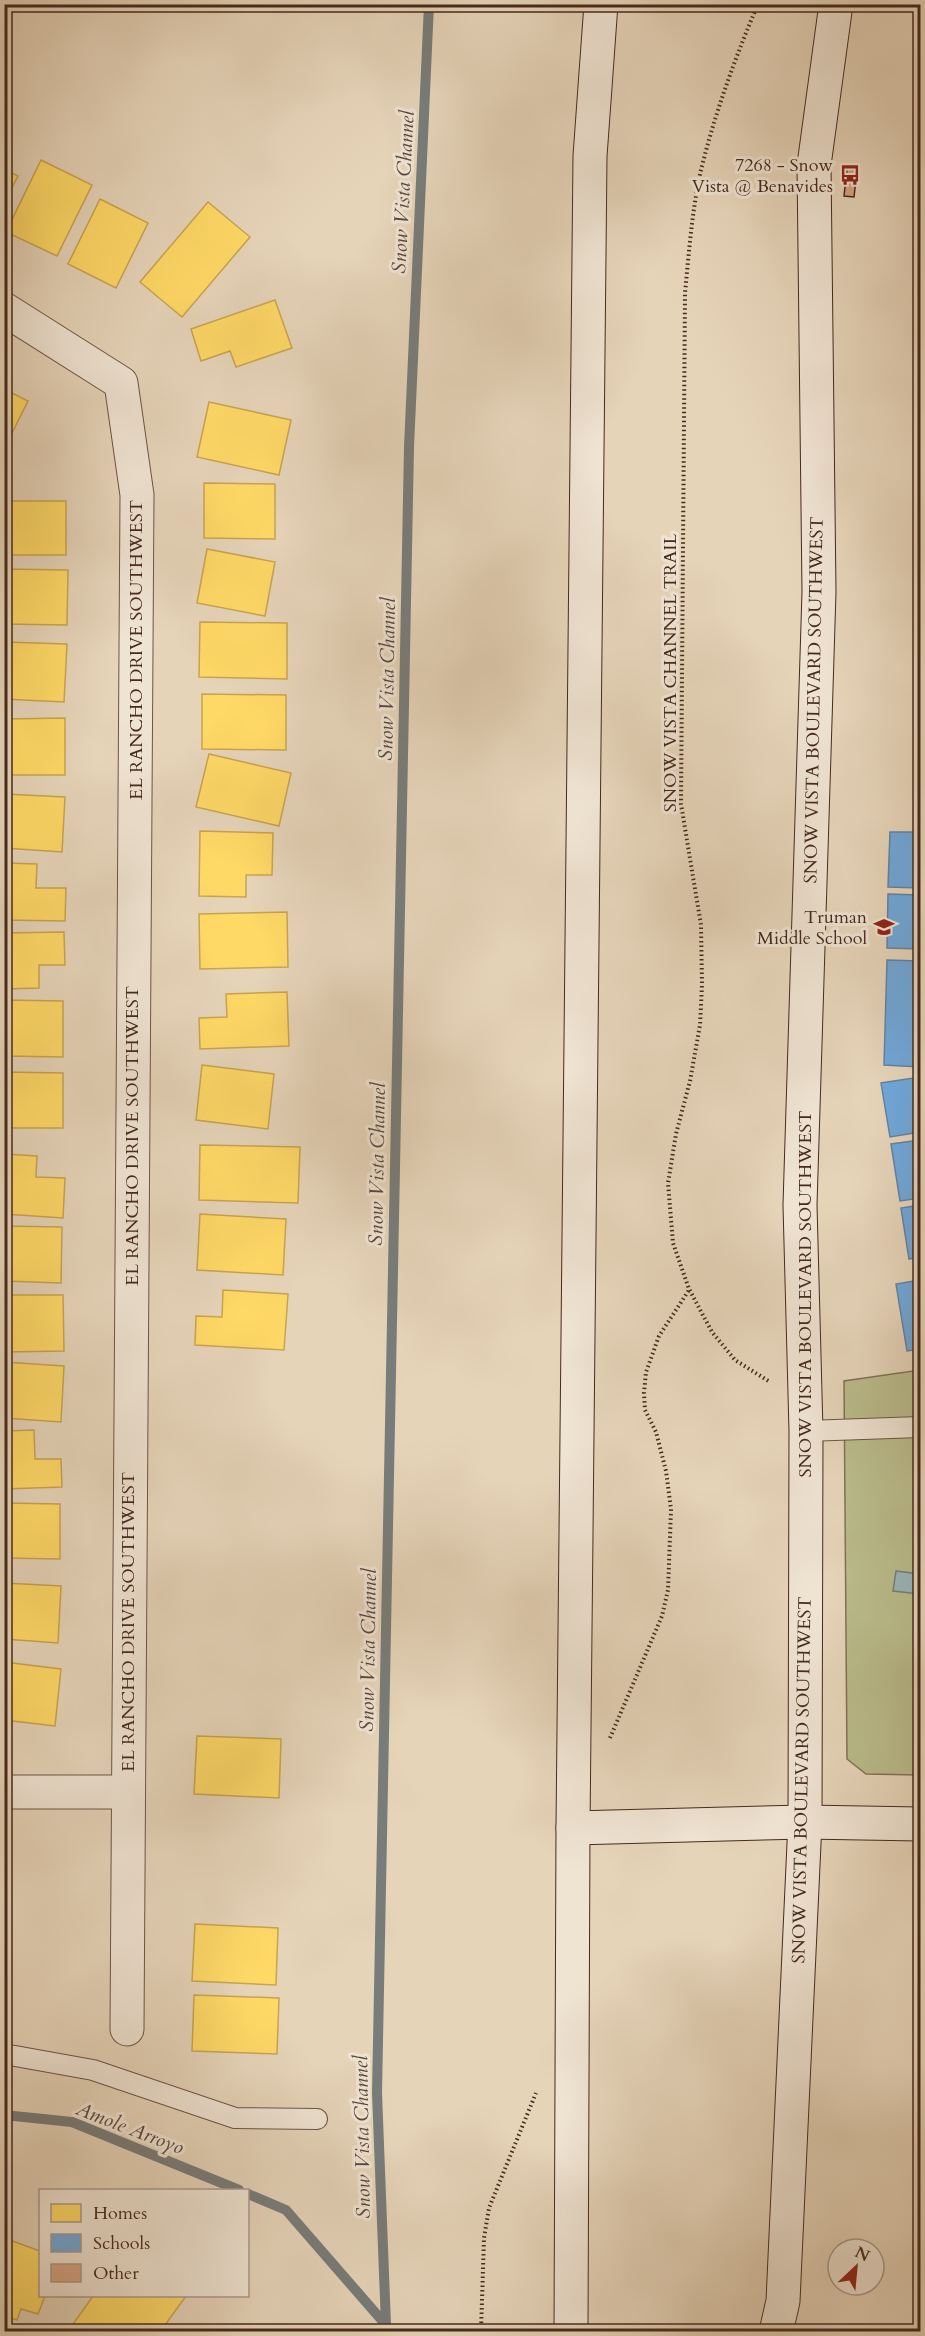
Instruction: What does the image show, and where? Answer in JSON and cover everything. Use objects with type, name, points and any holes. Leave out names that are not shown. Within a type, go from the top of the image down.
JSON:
[{"type":"main road","points":[[571,2331],[573,1828],[590,156],[601,4]]},
{"type":"main road","name":"SNOW VISTA BOULEVARD SOUTHWEST","points":[[776,2331],[783,2301],[805,1822],[806,1431],[800,1205],[819,592],[814,165],[836,4]]},
{"type":"main road","name":"EL RANCHO DRIVE SOUTHWEST","points":[[4,309],[47,334],[121,383],[137,495],[127,2029]]},
{"type":"main road","points":[[4,1792],[127,1792]]},
{"type":"main road","points":[[573,1828],[805,1822],[921,1824]]},
{"type":"lane","points":[[806,1431],[921,1427]]},
{"type":"lane","points":[[4,2054],[93,2070],[235,2118],[317,2119]]},
{"type":"path","name":"SNOW VISTA CHANNEL TRAIL","points":[[758,4],[721,98],[701,172],[691,231],[685,293],[681,804],[701,925],[702,985],[700,1025],[676,1134],[668,1183],[673,1244],[689,1289],[712,1332],[735,1360],[771,1382]]},
{"type":"path","points":[[607,1744],[663,1616],[668,1590],[671,1509],[666,1471],[656,1432],[645,1410],[644,1394],[646,1372],[659,1336],[689,1289]]},
{"type":"path","points":[[481,2331],[484,2238],[489,2208],[536,2096],[536,2086]]},
{"type":"green space","points":[[920,1370],[920,1775],[866,1774],[847,1759],[844,1381]]},
{"type":"water","points":[[896,1571],[920,1574],[920,1594],[893,1591]]},
{"type":"building: Homes","points":[[41,160],[92,185],[57,256],[6,232]]},
{"type":"building: Homes","points":[[4,169],[18,176],[4,203]]},
{"type":"building: Homes","points":[[100,199],[148,223],[116,288],[68,264]]},
{"type":"building: Homes","points":[[208,202],[250,237],[182,317],[140,282]]},
{"type":"building: Homes","points":[[275,300],[292,348],[236,367],[230,351],[201,361],[191,329]]},
{"type":"building: Homes","points":[[4,389],[28,401],[4,449]]},
{"type":"building: Homes","points":[[209,402],[291,420],[279,475],[197,457]]},
{"type":"building: Homes","points":[[204,483],[275,484],[275,539],[204,538]]},
{"type":"building: Homes","points":[[4,501],[66,501],[66,555],[4,555]]},
{"type":"building: Homes","points":[[207,549],[275,562],[265,616],[197,603]]},
{"type":"building: Homes","points":[[4,569],[68,570],[67,625],[4,624]]},
{"type":"building: Homes","points":[[200,622],[287,623],[287,679],[199,677]]},
{"type":"building: Homes","points":[[4,642],[67,644],[64,702],[4,699]]},
{"type":"building: Homes","points":[[202,694],[286,695],[286,750],[202,749]]},
{"type":"building: Homes","points":[[65,718],[65,775],[4,775],[4,719]]},
{"type":"building: Homes","points":[[209,754],[291,773],[279,826],[196,807]]},
{"type":"building: Homes","points":[[4,794],[65,797],[62,852],[4,848]]},
{"type":"building: Homes","points":[[200,831],[273,833],[272,875],[246,875],[246,897],[199,896]]},
{"type":"building: Homes","points":[[4,863],[37,864],[36,888],[66,888],[65,921],[4,920]]},
{"type":"building: Homes","points":[[287,912],[288,967],[200,969],[199,914]]},
{"type":"building: Homes","points":[[64,932],[65,965],[39,965],[39,988],[4,989],[4,933]]},
{"type":"building: Homes","points":[[287,992],[289,1046],[200,1049],[199,1018],[227,1017],[226,994]]},
{"type":"building: Homes","points":[[4,1000],[63,1001],[63,1057],[4,1056]]},
{"type":"building: Homes","points":[[202,1065],[274,1074],[268,1129],[196,1120]]},
{"type":"building: Homes","points":[[4,1072],[63,1073],[63,1128],[4,1128]]},
{"type":"building: Homes","points":[[200,1145],[300,1147],[298,1203],[199,1200]]},
{"type":"building: Homes","points":[[4,1154],[37,1156],[36,1177],[65,1178],[63,1218],[4,1214]]},
{"type":"building: Homes","points":[[200,1214],[286,1219],[283,1275],[197,1270]]},
{"type":"building: Homes","points":[[4,1226],[62,1227],[61,1283],[4,1281]]},
{"type":"building: Homes","points":[[223,1290],[288,1294],[284,1350],[195,1345],[196,1316],[222,1317]]},
{"type":"building: Homes","points":[[4,1295],[63,1295],[64,1351],[4,1352]]},
{"type":"building: Homes","points":[[4,1362],[64,1366],[61,1422],[4,1418]]},
{"type":"building: Homes","points":[[34,1430],[35,1459],[61,1459],[62,1487],[4,1489],[4,1431]]},
{"type":"building: Homes","points":[[4,1503],[60,1504],[60,1559],[4,1558]]},
{"type":"building: Homes","points":[[4,1583],[61,1586],[58,1643],[4,1639]]},
{"type":"building: Homes","points":[[4,1662],[61,1669],[55,1726],[4,1720]]},
{"type":"building: Homes","points":[[197,1736],[281,1739],[279,1798],[194,1794]]},
{"type":"building: Homes","points":[[195,1924],[278,1928],[276,1985],[192,1981]]},
{"type":"building: Homes","points":[[194,1995],[279,1998],[277,2054],[192,2051]]},
{"type":"building: Homes","points":[[7,2239],[39,2251],[39,2297],[45,2297],[38,2314],[21,2309],[17,2320],[4,2316],[4,2244]]},
{"type":"building: Homes","points":[[92,2297],[185,2297],[160,2332],[78,2332],[71,2327]]},
{"type":"building: Schools","points":[[890,832],[920,832],[920,888],[888,887]]},
{"type":"building: Schools","points":[[888,894],[920,895],[920,949],[887,948]]},
{"type":"building: Schools","points":[[887,960],[920,961],[920,1067],[884,1065]]},
{"type":"building: Schools","points":[[920,1077],[920,1132],[890,1137],[881,1083]]},
{"type":"building: Schools","points":[[920,1140],[920,1198],[900,1201],[891,1144]]},
{"type":"building: Schools","points":[[920,1205],[920,1257],[909,1259],[901,1208]]},
{"type":"building: Schools","points":[[920,1280],[920,1349],[907,1351],[896,1284]]},
{"type":"building: Other","points":[[847,169],[857,170],[854,197],[844,196]]},
{"type":"waterway","name":"Snow Vista Channel","points":[[386,2325],[377,2093],[409,447],[429,4]]},
{"type":"waterway","name":"Amole Arroyo","points":[[4,2115],[72,2122],[237,2189]]},
{"type":"waterway","name":"Amole Arroyo","points":[[249,2194],[286,2210],[386,2325]]},
{"type":"place","name":"7268 - Snow Vista @ Benavides","points":[[850,175]]},
{"type":"place","name":"Truman Middle School","points":[[884,927]]}]
